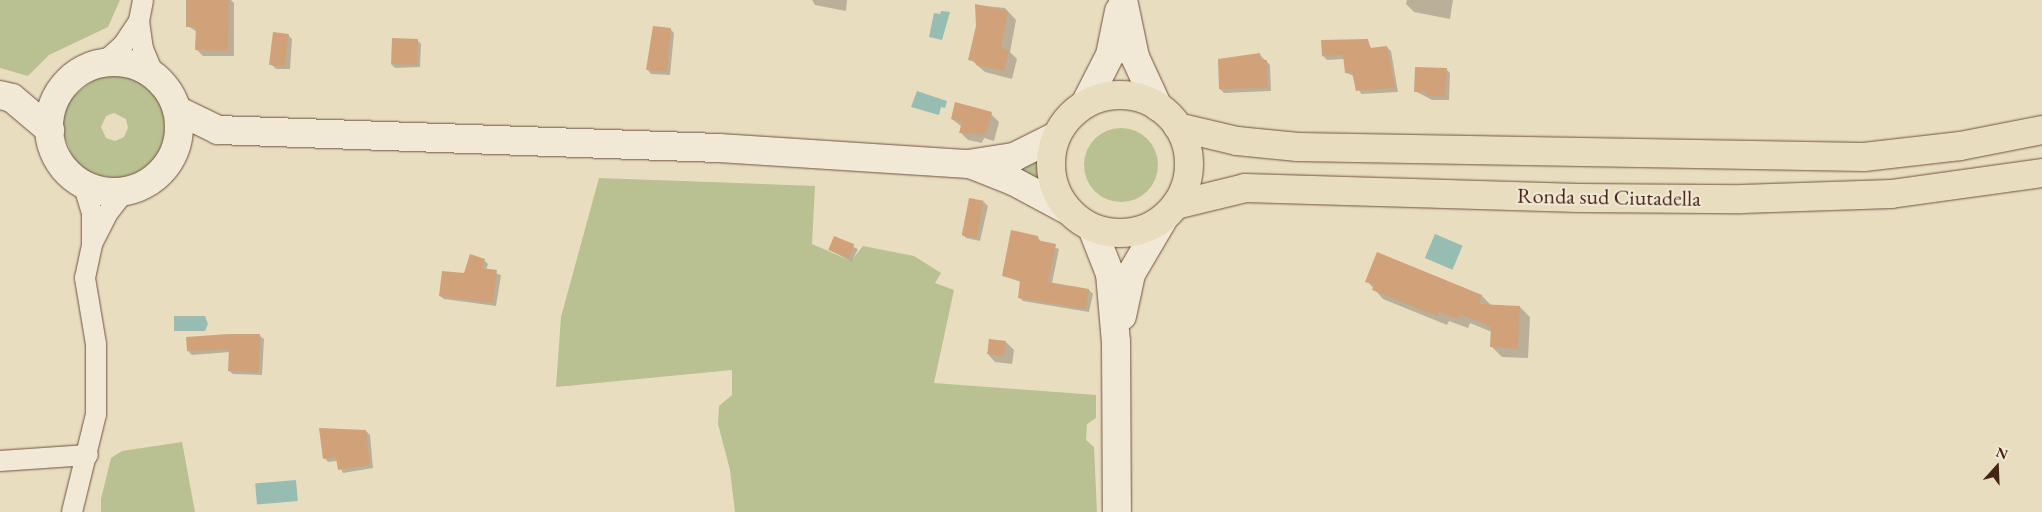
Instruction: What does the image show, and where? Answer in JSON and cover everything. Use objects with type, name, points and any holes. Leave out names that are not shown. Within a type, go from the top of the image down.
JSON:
[{"type":"main road","points":[[1127,96],[1158,107],[1178,127],[1187,146],[1189,166],[1186,186],[1170,211],[1148,228],[1130,233],[1110,233],[1092,228],[1069,211],[1057,194],[1051,175],[1051,156],[1056,136],[1068,118],[1085,104],[1105,97],[1127,96]]},
{"type":"main road","name":"Ronda sud Ciutadella","points":[[1178,127],[1237,141],[1298,147],[1864,157],[1960,146],[2042,130]]},
{"type":"main road","name":"Ronda sud Ciutadella","points":[[1170,211],[1245,188],[1579,198],[1742,199],[1882,195],[1960,187],[2042,173]]},
{"type":"street","points":[[143,0],[139,21],[143,49],[155,77]]},
{"type":"street","points":[[1085,104],[1110,55],[1122,0]]},
{"type":"street","points":[[1122,0],[1135,57],[1158,107]]},
{"type":"street","points":[[103,63],[122,45],[139,21]]},
{"type":"street","points":[[6,97],[64,85],[87,68],[103,63],[130,63],[155,77],[172,95],[177,110],[180,129],[175,151],[164,170],[146,184],[125,191],[103,191],[83,183],[64,168],[56,155],[50,130],[51,110],[64,85]]},
{"type":"street","points":[[6,97],[50,130]]},
{"type":"street","points":[[177,110],[218,130],[728,148],[968,164],[1014,156],[1056,136]]},
{"type":"street","points":[[175,151],[218,130]]},
{"type":"street","points":[[968,164],[1013,181],[1069,211]]},
{"type":"street","points":[[72,512],[88,455],[96,414],[96,344],[85,278],[92,244],[92,213],[83,183]]},
{"type":"street","points":[[92,244],[107,214],[125,191]]},
{"type":"street","points":[[1116,342],[1131,274],[1170,211]]},
{"type":"street","points":[[1092,228],[1110,274],[1116,342],[1117,512]]},
{"type":"street","points":[[0,460],[88,455]]},
{"type":"green space","points":[[0,0],[120,0],[108,27],[49,55],[28,76],[0,68]]},
{"type":"green space","points":[[111,75],[127,77],[143,84],[156,97],[164,113],[165,131],[161,148],[151,163],[136,173],[119,178],[101,176],[86,170],[74,160],[62,130],[64,114],[70,99],[95,79]],"holes":[[[114,113],[126,119],[128,128],[124,137],[115,141],[106,138],[101,127],[106,116]]]},
{"type":"green space","points":[[1121,128],[1142,134],[1152,144],[1158,165],[1152,186],[1142,196],[1121,202],[1100,196],[1090,186],[1084,165],[1090,144],[1100,134]]},
{"type":"green space","points":[[1038,160],[1039,180],[1020,174],[1020,165]]},
{"type":"green space","points":[[599,178],[815,186],[812,244],[851,261],[863,246],[914,256],[941,273],[935,283],[954,290],[934,383],[1096,395],[1096,418],[1087,424],[1086,440],[1094,447],[1097,512],[735,512],[730,470],[718,424],[719,406],[732,395],[732,370],[556,387],[561,317]]},
{"type":"green space","points":[[182,442],[195,512],[101,512],[101,499],[111,458],[122,451]]},
{"type":"water","points":[[941,11],[950,12],[942,40],[929,37],[934,13],[940,14]]},
{"type":"water","points":[[917,91],[947,101],[945,108],[941,107],[939,115],[911,107]]},
{"type":"water","points":[[1435,234],[1463,246],[1452,270],[1425,258]]},
{"type":"water","points":[[174,316],[205,316],[208,324],[205,331],[174,331]]},
{"type":"water","points":[[296,480],[298,501],[257,504],[255,484]]},
{"type":"building","points":[[186,0],[229,0],[228,51],[195,50],[196,27],[186,27]]},
{"type":"building","points":[[975,4],[1008,11],[1001,48],[1009,50],[1004,71],[976,65],[977,62],[968,60],[976,26]]},
{"type":"building","points":[[653,26],[671,28],[667,72],[646,70]]},
{"type":"building","points":[[273,32],[289,34],[285,67],[269,65]]},
{"type":"building","points":[[392,38],[418,39],[417,65],[391,64]]},
{"type":"building","points":[[1368,39],[1370,48],[1387,46],[1395,88],[1356,91],[1352,72],[1345,73],[1343,55],[1322,56],[1321,40]]},
{"type":"building","points":[[1260,53],[1261,60],[1267,60],[1268,88],[1219,89],[1218,59]]},
{"type":"building","points":[[1415,67],[1447,68],[1445,97],[1427,96],[1427,92],[1414,92]]},
{"type":"building","points":[[955,102],[992,112],[986,134],[959,133],[962,122],[951,119]]},
{"type":"building","points":[[969,198],[984,201],[976,238],[962,235]]},
{"type":"building","points":[[1011,230],[1038,236],[1037,240],[1056,244],[1048,282],[1089,289],[1086,309],[1018,298],[1020,280],[1002,276]]},
{"type":"building","points":[[834,236],[854,244],[849,258],[828,250]]},
{"type":"building","points":[[1377,252],[1482,295],[1479,304],[1520,306],[1518,349],[1490,347],[1491,327],[1460,314],[1458,319],[1439,312],[1437,316],[1372,290],[1374,285],[1365,282]]},
{"type":"building","points":[[470,254],[485,259],[482,268],[497,270],[493,303],[439,296],[442,271],[464,273]]},
{"type":"building","points":[[260,334],[259,372],[228,371],[229,349],[187,351],[186,337]]},
{"type":"building","points":[[989,339],[1006,341],[1004,356],[987,354]]},
{"type":"building","points":[[319,428],[366,430],[370,465],[338,470],[336,457],[323,459]]}]
